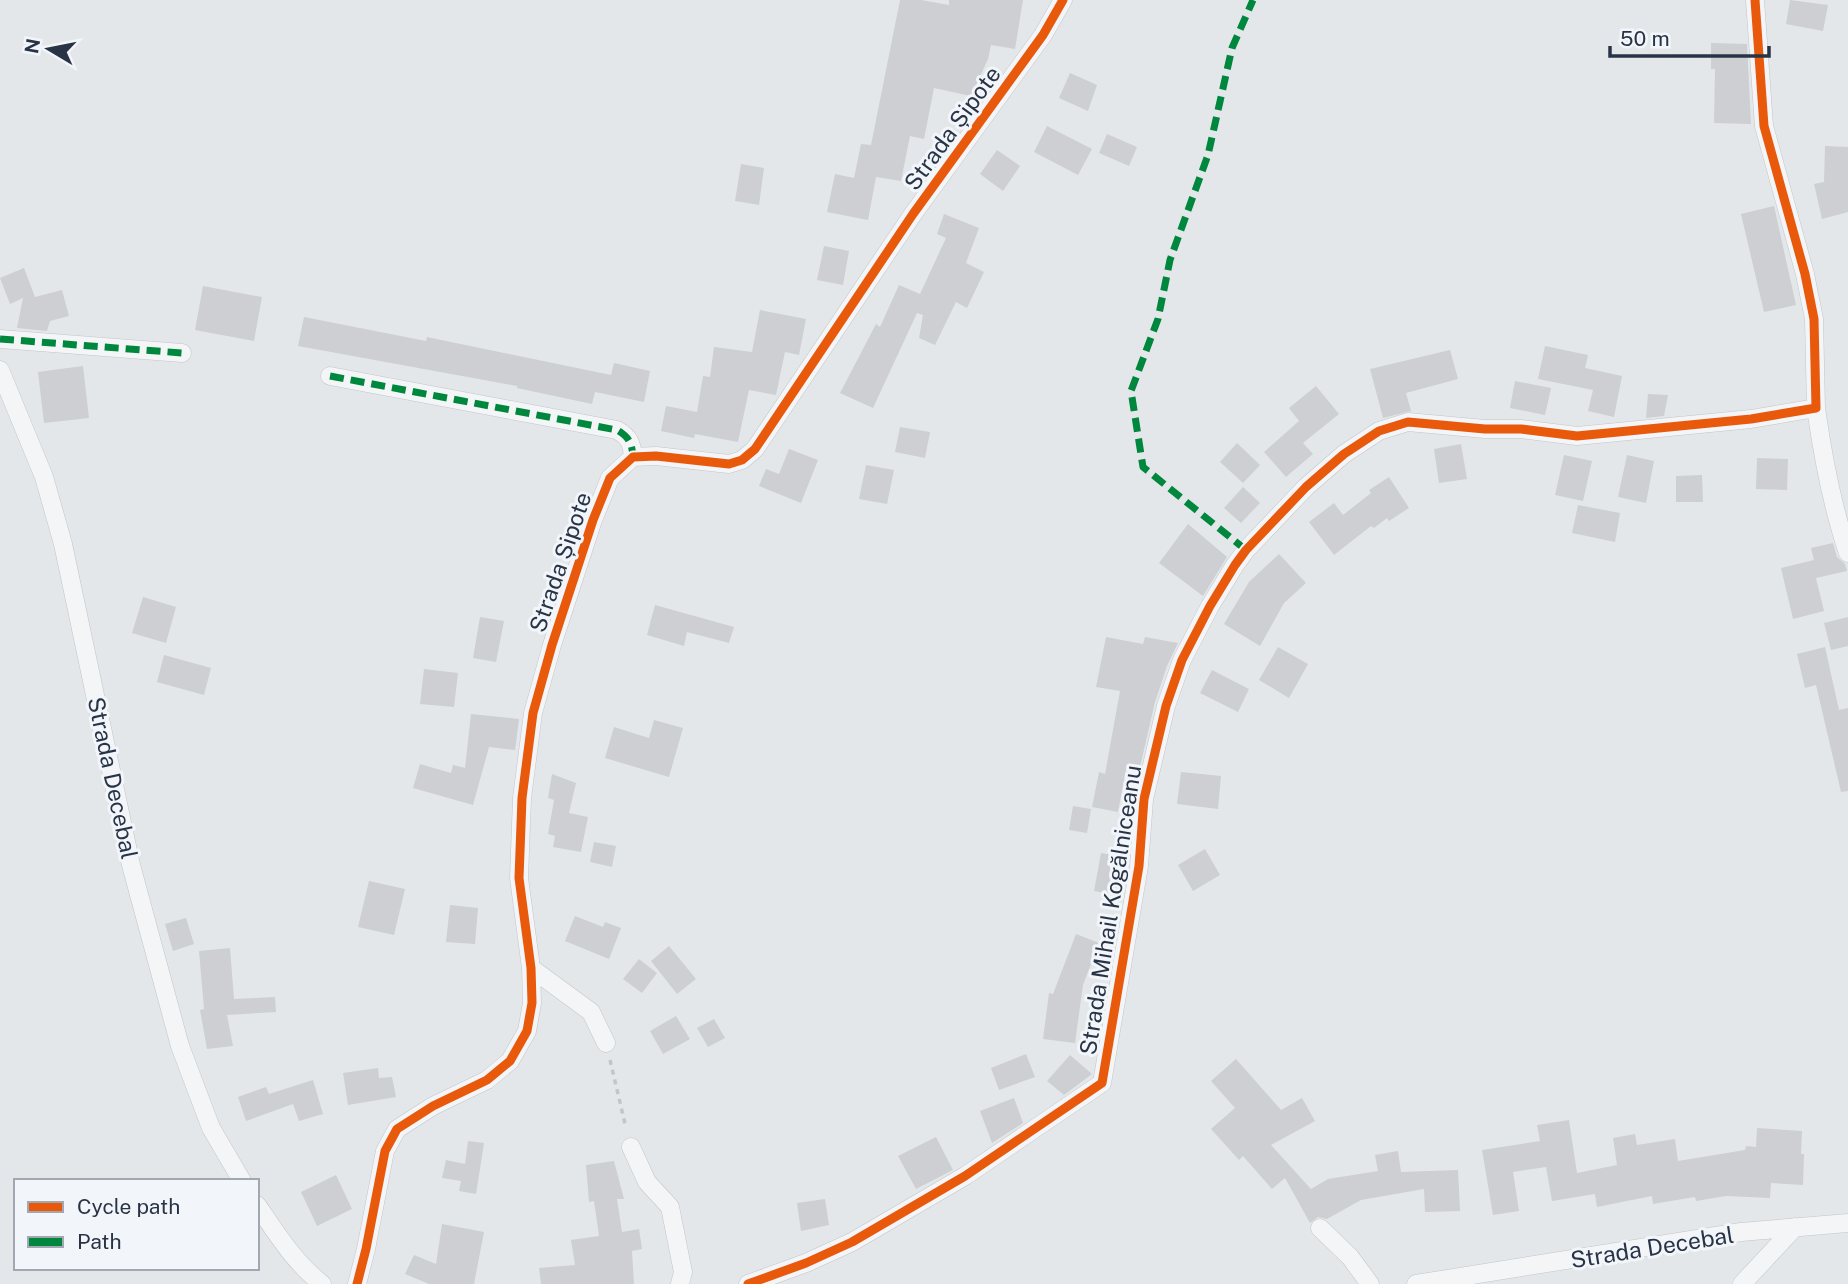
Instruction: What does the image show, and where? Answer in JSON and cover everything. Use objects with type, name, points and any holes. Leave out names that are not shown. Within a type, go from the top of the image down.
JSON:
[{"type":"street","name":"Strada Șipote","points":[[357,1284],[385,1151],[397,1129],[433,1106],[487,1080],[510,1061],[527,1031],[532,1003],[531,968],[519,878],[522,798],[533,713],[551,645],[610,478],[633,457],[656,456],[729,464],[742,460],[755,449],[913,214],[1036,45],[1063,0]]},
{"type":"street","points":[[1755,0],[1764,125],[1805,274],[1814,319],[1816,408],[1835,516],[1848,553]]},
{"type":"street","points":[[0,338],[182,353]]},
{"type":"street","name":"Strada Decebal","points":[[0,370],[44,477],[63,544],[131,865],[180,1046],[211,1128],[241,1179]]},
{"type":"street","points":[[330,376],[617,430],[626,435],[632,443],[633,457]]},
{"type":"street","name":"Strada Mihail Kogălniceanu","points":[[748,1284],[806,1263],[852,1241],[965,1176],[1102,1083],[1139,866],[1149,777],[1166,706],[1182,660],[1210,606],[1246,550],[1306,487],[1344,454],[1379,431],[1408,422],[1485,429],[1521,429],[1577,436],[1751,419],[1816,408]]},
{"type":"street","points":[[531,968],[591,1012],[606,1043]]},
{"type":"street","points":[[631,1147],[647,1182],[670,1208],[683,1272],[680,1284]]},
{"type":"street","points":[[259,1208],[285,1247],[304,1270],[321,1284]]},
{"type":"street","name":"Strada Decebal","points":[[1416,1284],[1741,1232],[1848,1223]]},
{"type":"street","points":[[1742,1284],[1795,1227]]},
{"type":"street","points":[[1320,1228],[1350,1257],[1370,1284]]},
{"type":"path","points":[[606,1043],[631,1147]]},
{"type":"building","points":[[900,0],[921,0],[949,5],[949,0],[1023,0],[1015,49],[991,45],[988,59],[971,96],[934,88],[924,139],[910,136],[901,181],[876,177],[868,220],[827,212],[835,174],[854,178],[861,144],[871,145]]},
{"type":"building","points":[[1790,0],[1828,5],[1823,31],[1786,24]]},
{"type":"building","points":[[1711,43],[1747,44],[1751,124],[1714,123],[1715,69],[1711,69]]},
{"type":"building","points":[[1070,73],[1097,85],[1088,111],[1059,98]]},
{"type":"building","points":[[1047,126],[1092,149],[1078,175],[1034,152]]},
{"type":"building","points":[[1107,134],[1137,147],[1129,166],[1099,153]]},
{"type":"building","points":[[1825,146],[1848,147],[1848,212],[1822,219],[1814,184],[1824,182]]},
{"type":"building","points":[[997,150],[1020,166],[1003,191],[980,174]]},
{"type":"building","points":[[741,164],[764,168],[759,205],[735,201]]},
{"type":"building","points":[[1774,206],[1796,305],[1764,312],[1741,214]]},
{"type":"building","points":[[944,214],[979,228],[966,263],[984,272],[967,308],[956,302],[935,345],[919,338],[923,315],[917,313],[873,408],[840,393],[876,324],[880,327],[899,285],[920,294],[946,238],[937,234]]},
{"type":"building","points":[[824,246],[849,251],[843,285],[817,280]]},
{"type":"building","points":[[24,268],[35,297],[62,290],[69,316],[50,321],[47,331],[17,328],[23,298],[10,304],[0,278]]},
{"type":"building","points":[[203,286],[262,297],[254,341],[195,330]]},
{"type":"building","points":[[760,310],[806,319],[799,355],[785,352],[776,395],[749,390],[738,442],[695,434],[694,438],[661,431],[666,406],[697,412],[703,376],[710,377],[714,347],[752,352]]},
{"type":"building","points":[[304,317],[426,341],[427,337],[611,375],[614,363],[650,371],[644,402],[595,392],[592,404],[517,386],[298,346]]},
{"type":"building","points":[[1545,346],[1588,355],[1585,368],[1622,376],[1614,417],[1588,411],[1593,390],[1538,379]]},
{"type":"building","points":[[1450,350],[1458,379],[1406,393],[1411,411],[1383,418],[1370,369]]},
{"type":"building","points":[[83,366],[89,418],[44,423],[38,372]]},
{"type":"building","points":[[1515,381],[1551,388],[1545,415],[1510,408]]},
{"type":"building","points":[[1316,386],[1339,414],[1303,443],[1313,454],[1286,477],[1264,452],[1299,421],[1289,408]]},
{"type":"building","points":[[1648,394],[1668,395],[1664,416],[1646,418]]},
{"type":"building","points":[[900,427],[930,432],[925,458],[895,452]]},
{"type":"building","points":[[1237,443],[1260,465],[1243,483],[1220,462]]},
{"type":"building","points":[[1461,444],[1467,479],[1439,483],[1434,449]]},
{"type":"building","points":[[789,449],[818,460],[801,503],[759,486],[766,469],[779,474]]},
{"type":"building","points":[[1564,455],[1592,461],[1583,501],[1555,495]]},
{"type":"building","points":[[1627,455],[1654,461],[1646,503],[1618,497]]},
{"type":"building","points":[[1757,458],[1788,459],[1787,490],[1756,489]]},
{"type":"building","points":[[866,465],[894,470],[887,504],[859,499]]},
{"type":"building","points":[[1702,475],[1703,502],[1676,502],[1676,476]]},
{"type":"building","points":[[1389,477],[1409,508],[1389,521],[1387,518],[1374,528],[1371,526],[1334,555],[1309,522],[1334,503],[1343,515],[1371,493],[1369,490]]},
{"type":"building","points":[[1243,487],[1260,503],[1241,523],[1224,508]]},
{"type":"building","points":[[1578,505],[1620,513],[1615,542],[1572,533]]},
{"type":"building","points":[[1188,524],[1227,557],[1203,596],[1159,563]]},
{"type":"building","points":[[1833,543],[1837,557],[1845,564],[1847,571],[1816,578],[1824,611],[1793,619],[1781,568],[1814,560],[1811,548]]},
{"type":"building","points":[[1279,554],[1306,583],[1284,603],[1260,646],[1224,624],[1249,582]]},
{"type":"building","points":[[143,597],[176,607],[166,643],[132,633]]},
{"type":"building","points":[[655,605],[734,627],[729,643],[687,632],[684,646],[647,635]]},
{"type":"building","points":[[480,617],[504,621],[496,662],[473,658]]},
{"type":"building","points":[[1848,617],[1848,646],[1831,650],[1824,623]]},
{"type":"building","points":[[1106,637],[1143,644],[1145,637],[1178,643],[1155,702],[1140,767],[1127,764],[1118,812],[1092,807],[1099,772],[1105,774],[1120,691],[1096,687]]},
{"type":"building","points":[[1278,647],[1308,664],[1289,698],[1259,680]]},
{"type":"building","points":[[1825,647],[1839,710],[1848,708],[1848,791],[1841,792],[1816,685],[1805,688],[1797,654]]},
{"type":"building","points":[[164,655],[211,668],[204,695],[157,682]]},
{"type":"building","points":[[424,669],[458,673],[454,707],[420,704]]},
{"type":"building","points":[[1212,670],[1249,689],[1238,712],[1200,693]]},
{"type":"building","points":[[471,714],[519,719],[515,750],[489,747],[473,805],[413,788],[420,764],[451,773],[453,765],[465,768]]},
{"type":"building","points":[[654,720],[683,728],[669,777],[605,758],[614,727],[649,738]]},
{"type":"building","points":[[1181,772],[1221,776],[1218,809],[1177,804]]},
{"type":"building","points":[[552,774],[576,783],[569,813],[588,817],[581,852],[553,847],[555,836],[548,834],[554,800],[548,798]]},
{"type":"building","points":[[1073,806],[1091,809],[1087,833],[1069,830]]},
{"type":"building","points":[[594,842],[616,846],[612,867],[590,862]]},
{"type":"building","points":[[1205,849],[1220,875],[1193,891],[1178,865]]},
{"type":"building","points":[[1101,853],[1128,858],[1122,896],[1094,891]]},
{"type":"building","points":[[369,881],[405,889],[394,935],[358,927]]},
{"type":"building","points":[[450,905],[478,908],[475,944],[446,942]]},
{"type":"building","points":[[575,916],[603,927],[605,922],[621,928],[609,959],[565,941]]},
{"type":"building","points":[[186,918],[194,944],[173,951],[165,924]]},
{"type":"building","points":[[1109,932],[1116,935],[1112,955],[1102,950]]},
{"type":"building","points":[[1076,934],[1099,943],[1083,985],[1075,1043],[1043,1039],[1049,993],[1053,994]]},
{"type":"building","points":[[669,946],[696,979],[677,994],[651,961]]},
{"type":"building","points":[[230,948],[234,999],[275,997],[276,1012],[227,1015],[233,1046],[207,1049],[200,1010],[204,1009],[199,951]]},
{"type":"building","points":[[639,959],[657,973],[642,993],[623,979]]},
{"type":"building","points":[[676,1016],[690,1039],[663,1054],[650,1031]]},
{"type":"building","points":[[714,1019],[725,1038],[708,1047],[697,1028]]},
{"type":"building","points":[[1026,1054],[1035,1077],[999,1090],[991,1068]]},
{"type":"building","points":[[1070,1055],[1092,1074],[1064,1095],[1047,1081]]},
{"type":"building","points":[[1236,1059],[1281,1110],[1302,1098],[1315,1121],[1271,1145],[1311,1189],[1328,1179],[1378,1171],[1375,1155],[1398,1151],[1401,1172],[1458,1170],[1460,1211],[1425,1212],[1424,1189],[1361,1200],[1327,1219],[1318,1217],[1310,1223],[1285,1178],[1272,1189],[1243,1156],[1239,1160],[1211,1129],[1235,1108],[1211,1081]]},
{"type":"building","points":[[378,1068],[379,1078],[392,1077],[396,1097],[348,1105],[343,1073]]},
{"type":"building","points":[[313,1080],[323,1114],[299,1121],[293,1104],[246,1121],[238,1097],[266,1087],[269,1094]]},
{"type":"building","points":[[1014,1098],[1023,1123],[992,1143],[980,1111]]},
{"type":"building","points":[[1569,1120],[1577,1173],[1617,1165],[1613,1138],[1635,1134],[1637,1145],[1675,1139],[1678,1161],[1745,1150],[1746,1146],[1756,1147],[1757,1128],[1802,1131],[1803,1185],[1771,1183],[1770,1198],[1726,1196],[1696,1201],[1695,1197],[1653,1204],[1652,1196],[1597,1207],[1595,1194],[1552,1201],[1546,1167],[1513,1172],[1519,1211],[1493,1215],[1482,1150],[1540,1141],[1537,1125]]},
{"type":"building","points":[[936,1137],[953,1170],[916,1189],[898,1156]]},
{"type":"building","points":[[468,1141],[484,1143],[476,1194],[459,1191],[461,1181],[442,1178],[446,1160],[465,1164]]},
{"type":"building","points":[[614,1161],[624,1199],[617,1199],[622,1232],[639,1229],[642,1249],[632,1251],[634,1284],[541,1284],[539,1268],[575,1265],[571,1240],[599,1236],[594,1201],[589,1202],[586,1165]]},
{"type":"building","points":[[336,1175],[352,1209],[317,1226],[301,1192]]},
{"type":"building","points":[[825,1199],[829,1225],[801,1231],[797,1203]]},
{"type":"building","points":[[442,1224],[484,1232],[474,1284],[429,1284],[405,1274],[414,1255],[436,1264]]},
{"type":"marked path","points":[[1246,550],[1143,467],[1131,391],[1158,319],[1170,260],[1208,155],[1232,48],[1253,0]]},
{"type":"marked path","points":[[0,339],[182,353]]},
{"type":"marked path","points":[[330,376],[617,430],[629,441],[633,457]]},
{"type":"cycle path","points":[[357,1284],[385,1151],[397,1129],[433,1106],[487,1080],[510,1061],[527,1031],[532,1003],[531,968],[519,878],[522,798],[533,713],[552,645],[593,520],[610,478],[633,457],[656,456],[729,464],[742,460],[755,449],[913,214],[1043,35],[1063,0]]},
{"type":"cycle path","points":[[748,1284],[806,1263],[852,1242],[965,1176],[1102,1083],[1139,866],[1144,799],[1166,706],[1182,660],[1210,606],[1246,550],[1306,487],[1344,454],[1379,431],[1408,422],[1485,429],[1521,429],[1577,436],[1751,419],[1816,408],[1814,319],[1805,274],[1764,126],[1755,0]]}]
